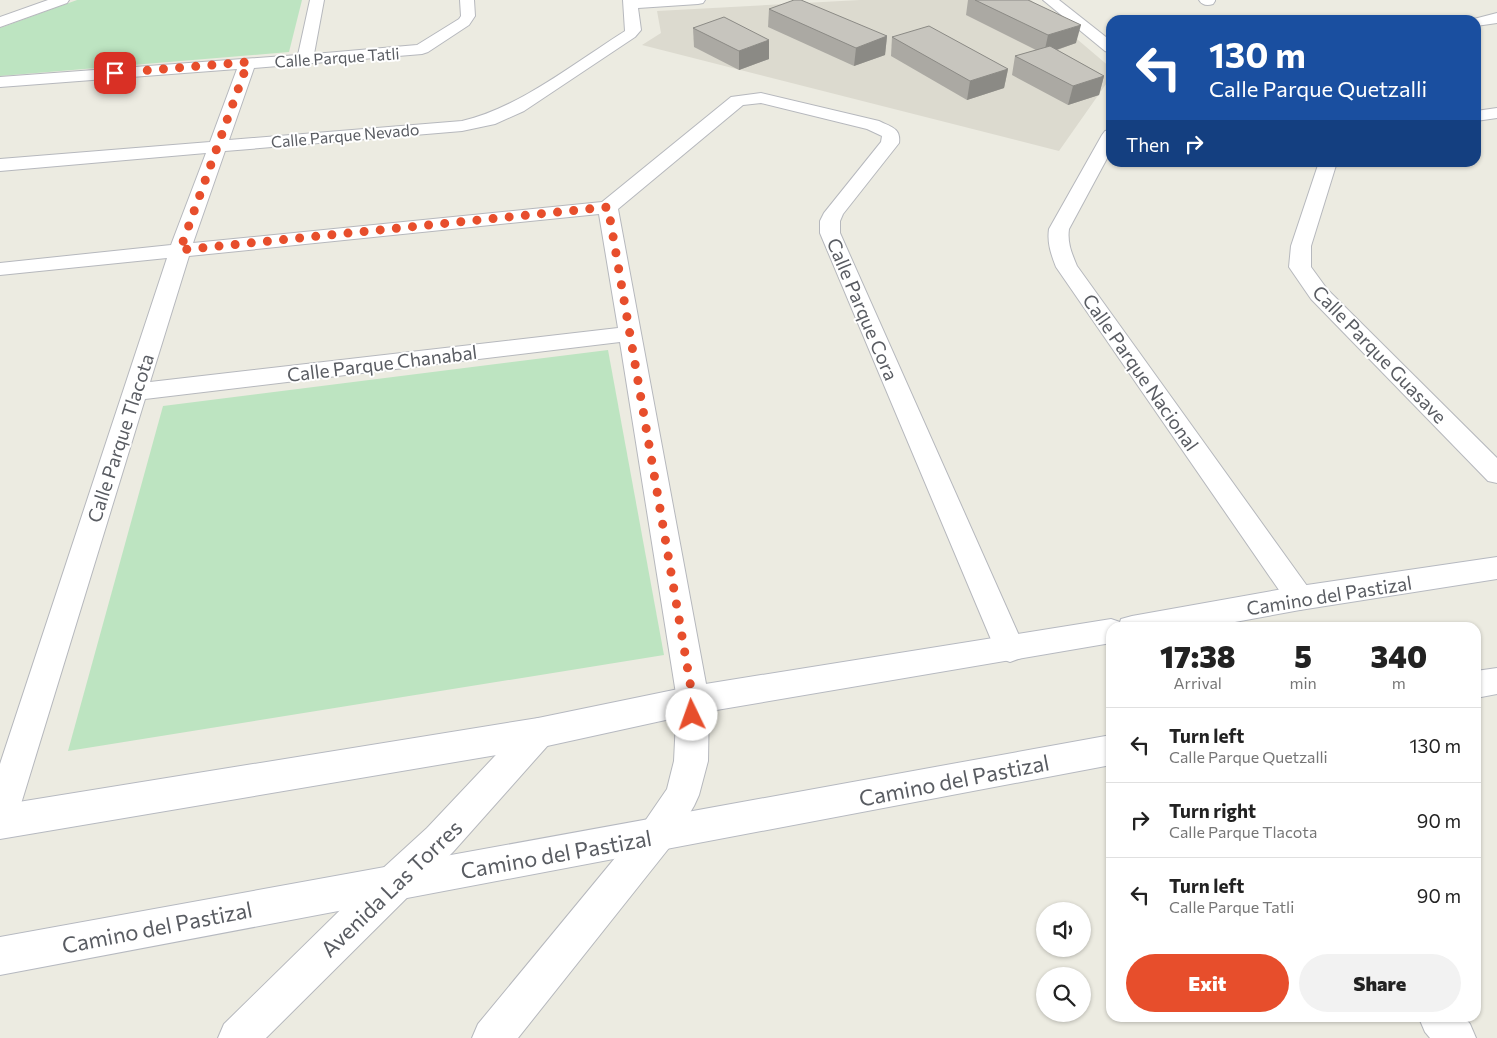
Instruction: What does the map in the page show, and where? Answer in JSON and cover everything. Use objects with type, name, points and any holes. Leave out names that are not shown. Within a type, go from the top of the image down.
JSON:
[{"type":"street","points":[[0,22],[62,0]]},
{"type":"street","points":[[305,59],[317,0]]},
{"type":"street","name":"Calle Parque Tatli","points":[[0,82],[248,62],[407,52],[422,49],[464,22],[468,16],[467,0]]},
{"type":"street","points":[[630,2],[698,0]]},
{"type":"street","points":[[1050,0],[1106,44]]},
{"type":"street","name":"Calle Parque Nevado","points":[[0,165],[216,145],[462,126],[489,120],[518,108],[625,39],[633,30],[630,2]]},
{"type":"street","points":[[1481,21],[1497,18]]},
{"type":"street","name":"Calle Parque Tlacota","points":[[0,817],[180,250],[216,145],[248,62]]},
{"type":"street","name":"Calle Parque Cora","points":[[608,207],[730,105],[741,99],[761,98],[873,124],[890,133],[892,136],[890,142],[834,213],[830,221],[830,232],[1010,649]]},
{"type":"street","points":[[1481,115],[1497,113]]},
{"type":"street","name":"Calle Parque Nacional","points":[[1106,144],[1059,229],[1060,253],[1073,275],[1300,598]]},
{"type":"street","name":"Calle Parque Guasave","points":[[1326,167],[1301,246],[1300,267],[1319,294],[1497,474]]},
{"type":"street","points":[[0,270],[608,207],[693,700],[691,761],[682,795],[656,836],[492,1038]]},
{"type":"street","name":"Calle Parque Chanabal","points":[[134,392],[630,334]]},
{"type":"street","name":"Camino del Pastizal","points":[[1166,622],[1300,598],[1497,568]]},
{"type":"street","points":[[0,822],[538,733],[693,700],[1106,632]]},
{"type":"street","points":[[1481,684],[1497,681]]},
{"type":"street","name":"Avenida Las Torres","points":[[238,1038],[465,815],[538,733]]},
{"type":"street","name":"Camino del Pastizal","points":[[0,956],[656,836],[1106,751]]},
{"type":"street","points":[[1442,1022],[1456,1038]]},
{"type":"shaded area","points":[[860,0],[1031,0],[1106,64],[1106,84],[1059,151],[642,45],[661,33],[657,11]]},
{"type":"green space","points":[[77,0],[302,0],[289,52],[0,76],[0,28]]},
{"type":"green space","points":[[608,350],[664,655],[68,751],[163,406]]},
{"type":"building","points":[[794,0],[801,0],[887,36],[856,48],[769,9]]},
{"type":"building","points":[[975,0],[1028,0],[1081,25],[1048,35]]},
{"type":"building","points":[[724,17],[769,40],[739,51],[693,28]]},
{"type":"building","points":[[929,26],[1008,69],[970,81],[892,37]]},
{"type":"building","points":[[1050,46],[1104,76],[1073,86],[1015,56]]},
{"type":"route","points":[[115,73],[248,62],[216,145],[180,250],[608,207],[693,700],[692,715]]}]
